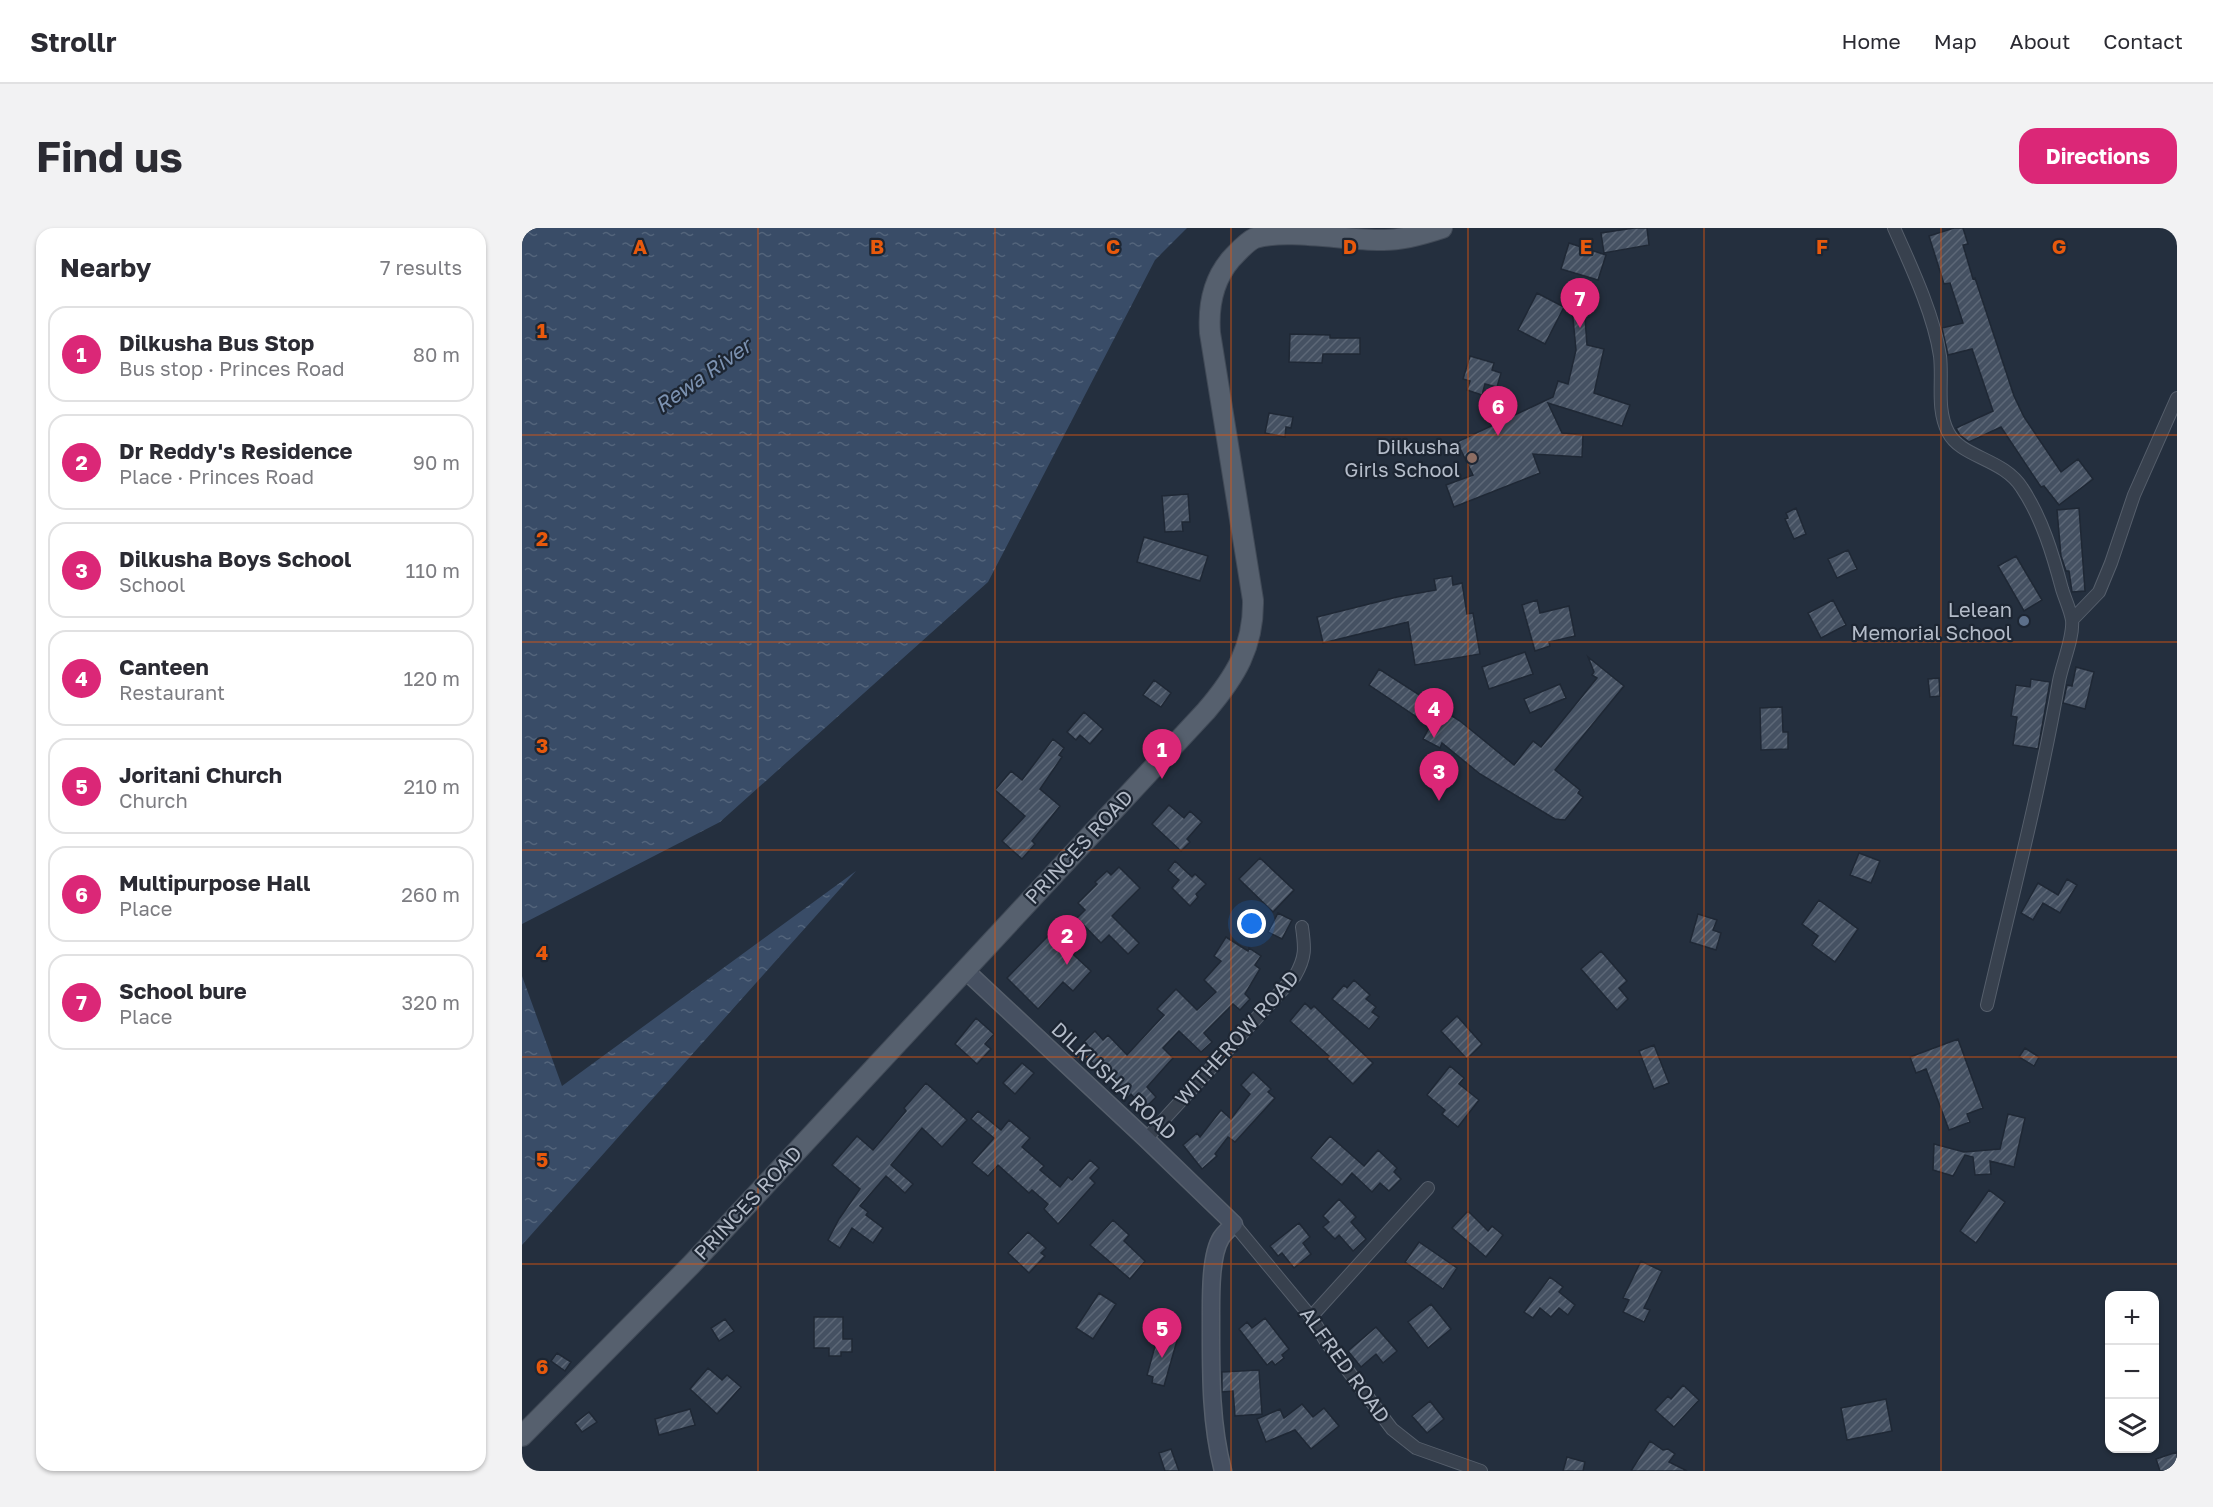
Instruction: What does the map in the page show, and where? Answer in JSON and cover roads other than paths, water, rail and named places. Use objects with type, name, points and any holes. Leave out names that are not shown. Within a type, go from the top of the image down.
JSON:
[{"type":"main road","name":"PRINCES ROAD","points":[[522,1436],[691,1265],[1211,705],[1232,677],[1248,646],[1253,619],[1253,600],[1209,321],[1216,281],[1224,268],[1254,238],[1268,233],[1318,233],[1383,240],[1443,228]]},
{"type":"street","points":[[1894,228],[1912,268],[1932,324],[1940,356],[1942,411],[1947,431],[1956,444],[2008,472],[2022,488],[2050,550],[2072,620],[2046,752],[1987,1005]]},
{"type":"street","points":[[2072,620],[2099,592],[2134,495],[2177,398]]},
{"type":"street","name":"WITHEROW ROAD","points":[[1146,1139],[1295,976],[1302,964],[1305,950],[1302,927]]},
{"type":"street","name":"DILKUSHA ROAD","points":[[965,970],[1234,1224]]},
{"type":"street","points":[[1311,1317],[1428,1188]]},
{"type":"street","points":[[1223,1471],[1218,1454],[1211,1394],[1211,1284],[1221,1237],[1234,1224]]},
{"type":"street","name":"ALFRED ROAD","points":[[1234,1224],[1311,1317],[1327,1343],[1392,1429],[1416,1448],[1481,1471]]},
{"type":"water","name":"Rewa River","points":[[522,228],[1187,228],[1155,260],[988,582],[720,822],[522,924]]},
{"type":"water","points":[[856,871],[522,1245],[522,976],[562,1086]]},
{"type":"place","name":"School bure","points":[[1580,328]]},
{"type":"place","name":"Multipurpose Hall","points":[[1498,436]]},
{"type":"place","name":"Dilkusha Girls School","points":[[1472,458]]},
{"type":"place","name":"Lelean Memorial School","points":[[2024,621]]},
{"type":"place","name":"Canteen","points":[[1434,738]]},
{"type":"place","name":"Dilkusha Bus Stop","points":[[1162,779]]},
{"type":"place","name":"Dilkusha Boys School","points":[[1439,801]]},
{"type":"place","name":"Dr Reddy's Residence","points":[[1067,965]]},
{"type":"place","name":"Joritani Church","points":[[1162,1358]]}]
